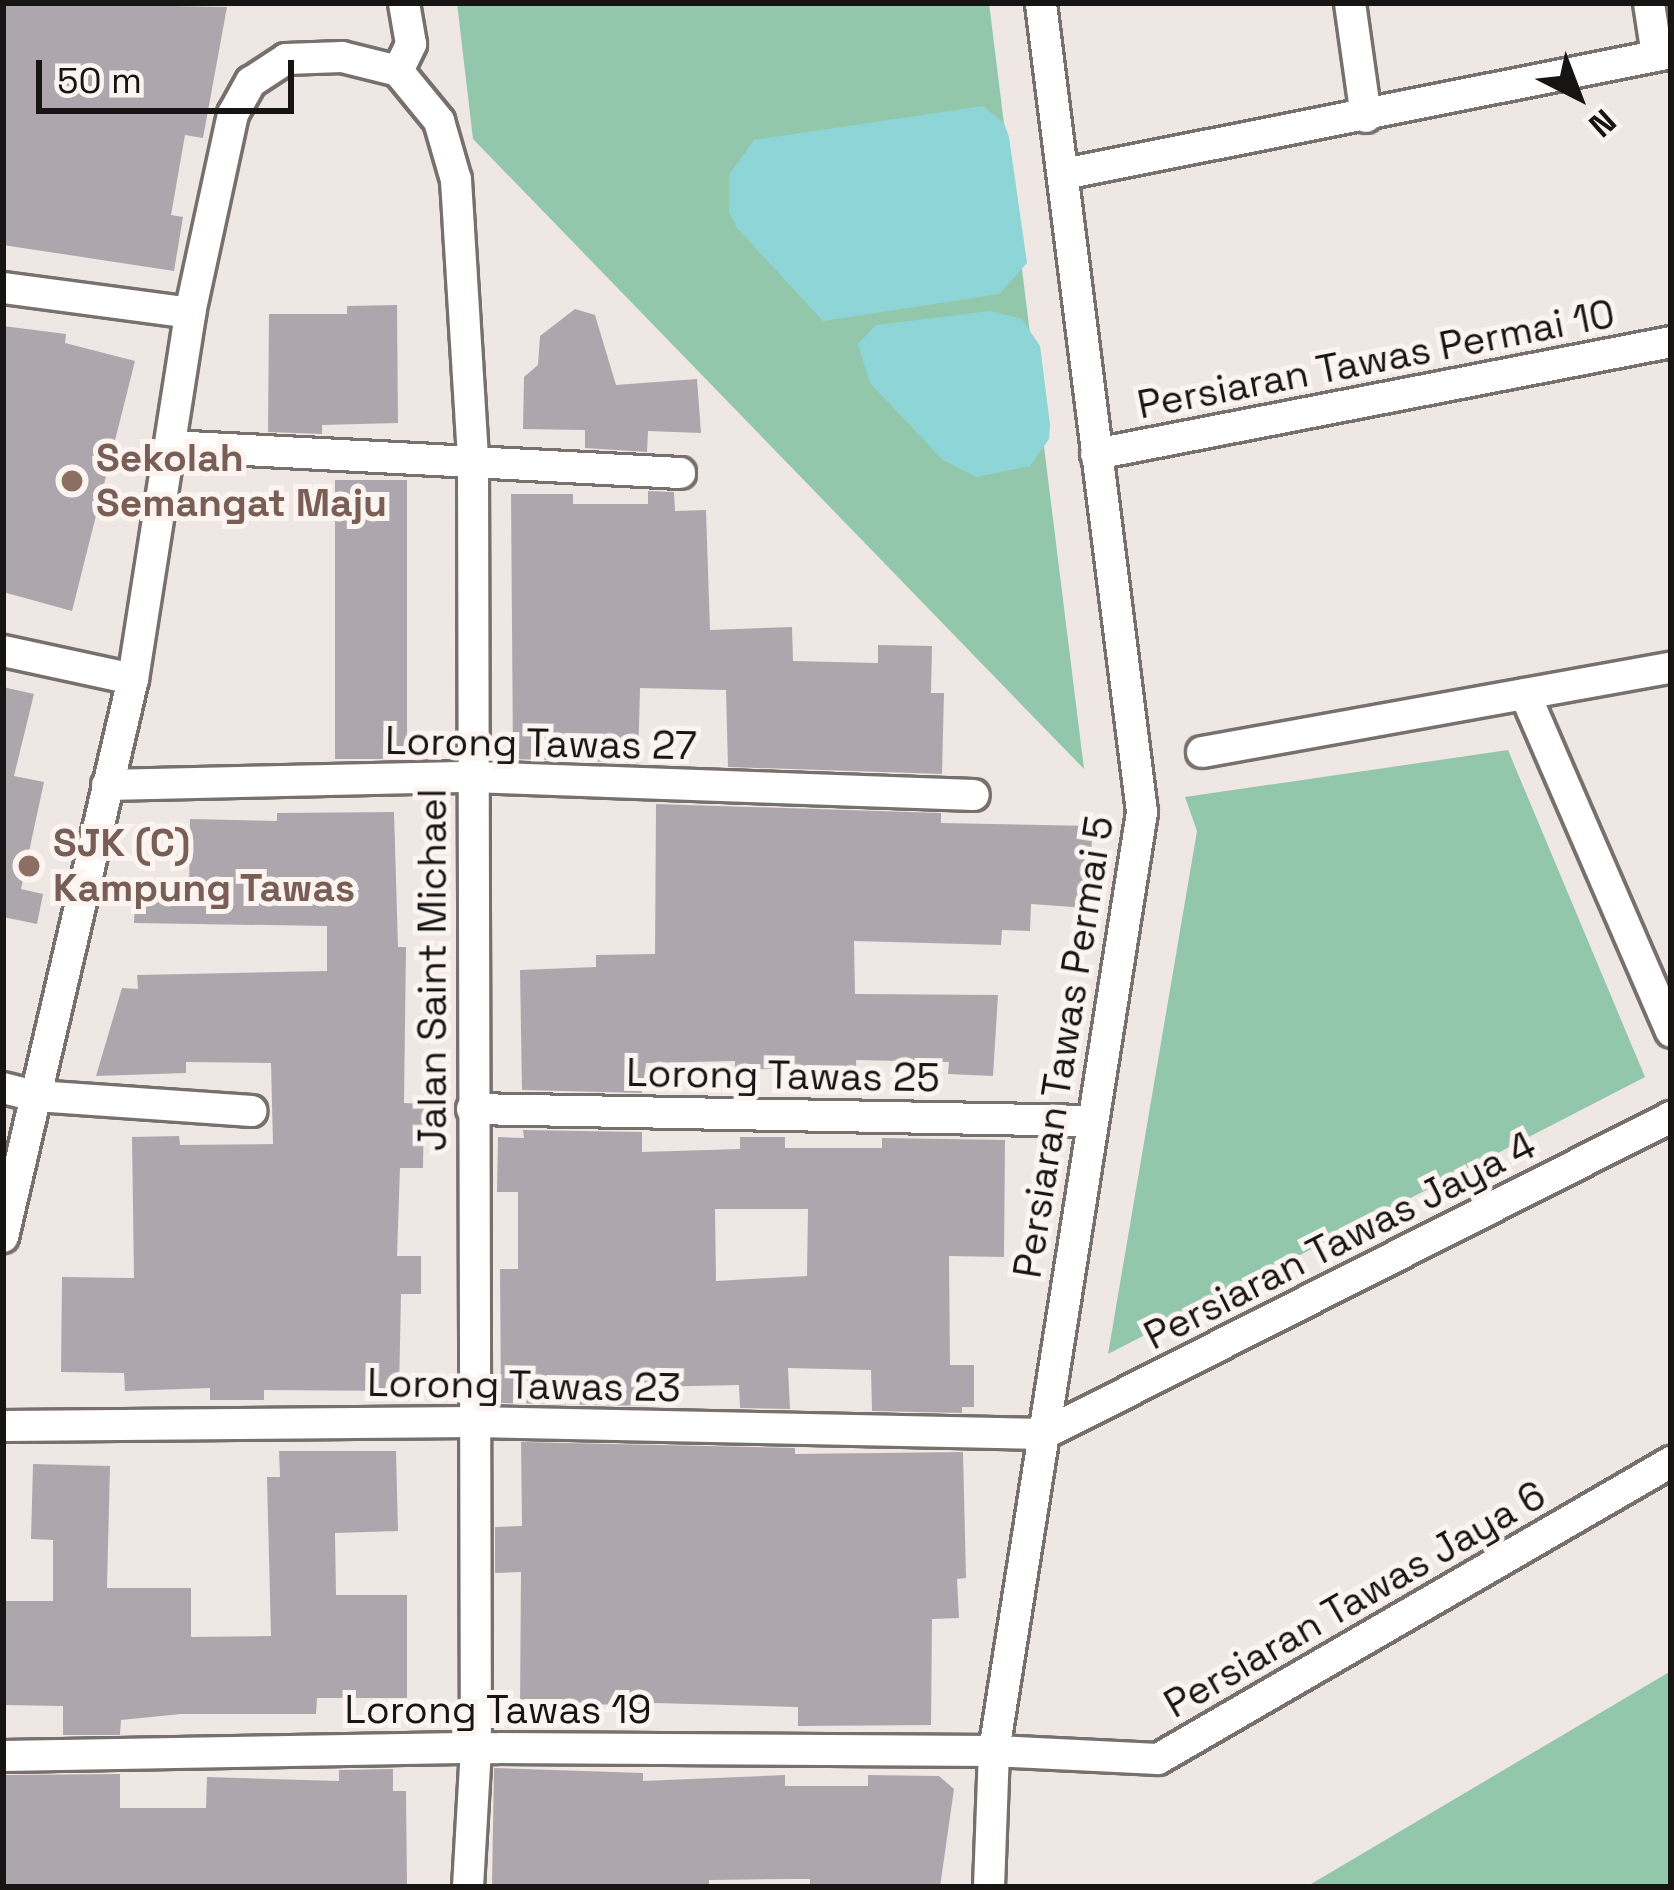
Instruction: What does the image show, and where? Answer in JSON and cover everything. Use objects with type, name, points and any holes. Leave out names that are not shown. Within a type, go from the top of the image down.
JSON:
[{"type":"street","name":"Persiaran Tawas Permai 5","points":[[989,1887],[994,1751],[1142,812],[1041,3]]},
{"type":"street","points":[[1349,3],[1366,117]]},
{"type":"street","points":[[1064,174],[1664,54],[1649,3]]},
{"type":"street","points":[[3,1238],[133,679],[190,314],[233,114],[251,82],[286,59],[342,57],[405,39]]},
{"type":"street","name":"Jalan Saint Michael","points":[[405,39],[439,121],[459,197],[473,461],[476,1748],[468,1887]]},
{"type":"street","points":[[3,288],[190,314]]},
{"type":"street","name":"Persiaran Tawas Permai 10","points":[[1096,454],[1671,341]]},
{"type":"street","points":[[170,446],[680,473]]},
{"type":"street","points":[[3,651],[133,679]]},
{"type":"street","points":[[1202,752],[1671,668]]},
{"type":"street","points":[[1525,694],[1671,1032]]},
{"type":"street","name":"Lorong Tawas 27","points":[[107,785],[472,777],[974,795]]},
{"type":"street","points":[[3,1088],[36,1096],[251,1112]]},
{"type":"street","name":"Lorong Tawas 25","points":[[472,1109],[1093,1121]]},
{"type":"street","name":"Persiaran Tawas Jaya 4","points":[[1044,1434],[1671,1117]]},
{"type":"street","name":"Lorong Tawas 23","points":[[3,1426],[473,1422],[1044,1434]]},
{"type":"street","name":"Persiaran Tawas Jaya 6","points":[[994,1751],[1158,1759],[1671,1462]]},
{"type":"street","name":"Lorong Tawas 19","points":[[3,1756],[476,1748],[994,1751]]},
{"type":"green space","points":[[457,3],[989,3],[1084,769],[473,139]]},
{"type":"green space","points":[[1508,750],[1645,1077],[1108,1354],[1197,831],[1185,797]]},
{"type":"green space","points":[[1671,1671],[1671,1887],[1306,1887]]},
{"type":"water","points":[[983,106],[1004,123],[1009,137],[1027,263],[999,294],[823,321],[737,228],[729,212],[729,175],[754,140]]},
{"type":"water","points":[[990,311],[1022,319],[1040,346],[1049,439],[1030,466],[976,477],[943,460],[870,383],[858,344],[876,325]]},
{"type":"building","points":[[3,3],[227,7],[203,138],[185,135],[171,215],[183,217],[174,271],[3,245]]},
{"type":"building","points":[[397,305],[398,423],[322,425],[322,434],[268,432],[269,314],[347,314],[347,306]]},
{"type":"building","points":[[575,309],[595,315],[616,385],[697,379],[701,433],[648,431],[647,452],[585,448],[585,430],[523,429],[524,377],[538,365],[540,336]]},
{"type":"building","name":"Sekolah Semangat Maju","points":[[3,326],[66,334],[65,343],[135,361],[72,611],[3,592]]},
{"type":"building","points":[[335,480],[407,480],[407,759],[335,759]]},
{"type":"building","points":[[648,491],[674,492],[675,511],[706,510],[710,630],[792,627],[793,661],[878,663],[878,645],[932,646],[931,693],[944,693],[942,774],[728,767],[726,690],[640,688],[638,763],[513,759],[511,494],[573,494],[573,504],[648,504]]},
{"type":"building","points":[[3,687],[34,694],[14,776],[44,782],[21,889],[43,894],[37,924],[3,917]]},
{"type":"building","points":[[656,804],[941,813],[941,823],[1093,826],[1087,908],[1031,904],[1030,931],[1002,930],[1001,945],[854,941],[855,994],[998,995],[993,1076],[948,1074],[949,1062],[856,1060],[857,1088],[801,1089],[801,1068],[735,1070],[735,1061],[646,1063],[642,1093],[522,1090],[520,970],[596,967],[596,955],[655,954]]},
{"type":"building","points":[[394,812],[398,947],[406,947],[404,1103],[424,1104],[423,1168],[400,1168],[397,1256],[421,1256],[421,1294],[401,1294],[399,1391],[264,1390],[264,1400],[210,1400],[210,1388],[125,1391],[124,1373],[61,1372],[62,1277],[134,1278],[132,1137],[179,1136],[180,1145],[273,1144],[271,1063],[186,1062],[186,1073],[96,1076],[122,988],[138,989],[137,975],[327,971],[327,926],[134,923],[135,895],[189,895],[190,819],[277,821],[277,813]]},
{"type":"building","points":[[523,1130],[642,1132],[642,1152],[740,1149],[740,1137],[785,1137],[785,1148],[882,1148],[882,1138],[1005,1140],[1004,1257],[949,1256],[950,1365],[974,1365],[974,1407],[962,1407],[962,1413],[872,1411],[871,1370],[788,1368],[790,1409],[740,1408],[739,1385],[648,1387],[648,1406],[501,1403],[500,1269],[518,1269],[518,1192],[497,1192],[498,1137],[524,1138]],"holes":[[[715,1209],[808,1209],[807,1276],[716,1281]]]},
{"type":"building","points":[[521,1442],[795,1448],[795,1454],[963,1452],[966,1578],[957,1579],[959,1618],[932,1619],[931,1725],[798,1726],[798,1707],[655,1703],[520,1707],[521,1572],[495,1573],[495,1527],[522,1526]]},
{"type":"building","points":[[279,1451],[396,1451],[398,1531],[335,1533],[336,1595],[407,1595],[407,1698],[317,1698],[316,1714],[181,1714],[121,1720],[120,1735],[63,1735],[63,1706],[3,1705],[3,1601],[53,1601],[53,1540],[31,1539],[33,1464],[110,1466],[107,1588],[191,1588],[191,1637],[271,1636],[267,1477],[280,1477]]},
{"type":"building","points":[[494,1768],[643,1773],[643,1781],[785,1775],[785,1786],[868,1786],[868,1775],[939,1776],[954,1789],[940,1887],[810,1887],[810,1879],[793,1879],[709,1880],[709,1887],[492,1887]]},
{"type":"building","points":[[393,1769],[393,1791],[406,1791],[407,1887],[3,1887],[3,1775],[120,1774],[120,1808],[206,1808],[207,1777],[339,1781],[339,1770]]},
{"type":"place","name":"Sekolah Semangat Maju","points":[[72,481]]},
{"type":"place","name":"SJK (C) Kampung Tawas","points":[[29,866]]}]
